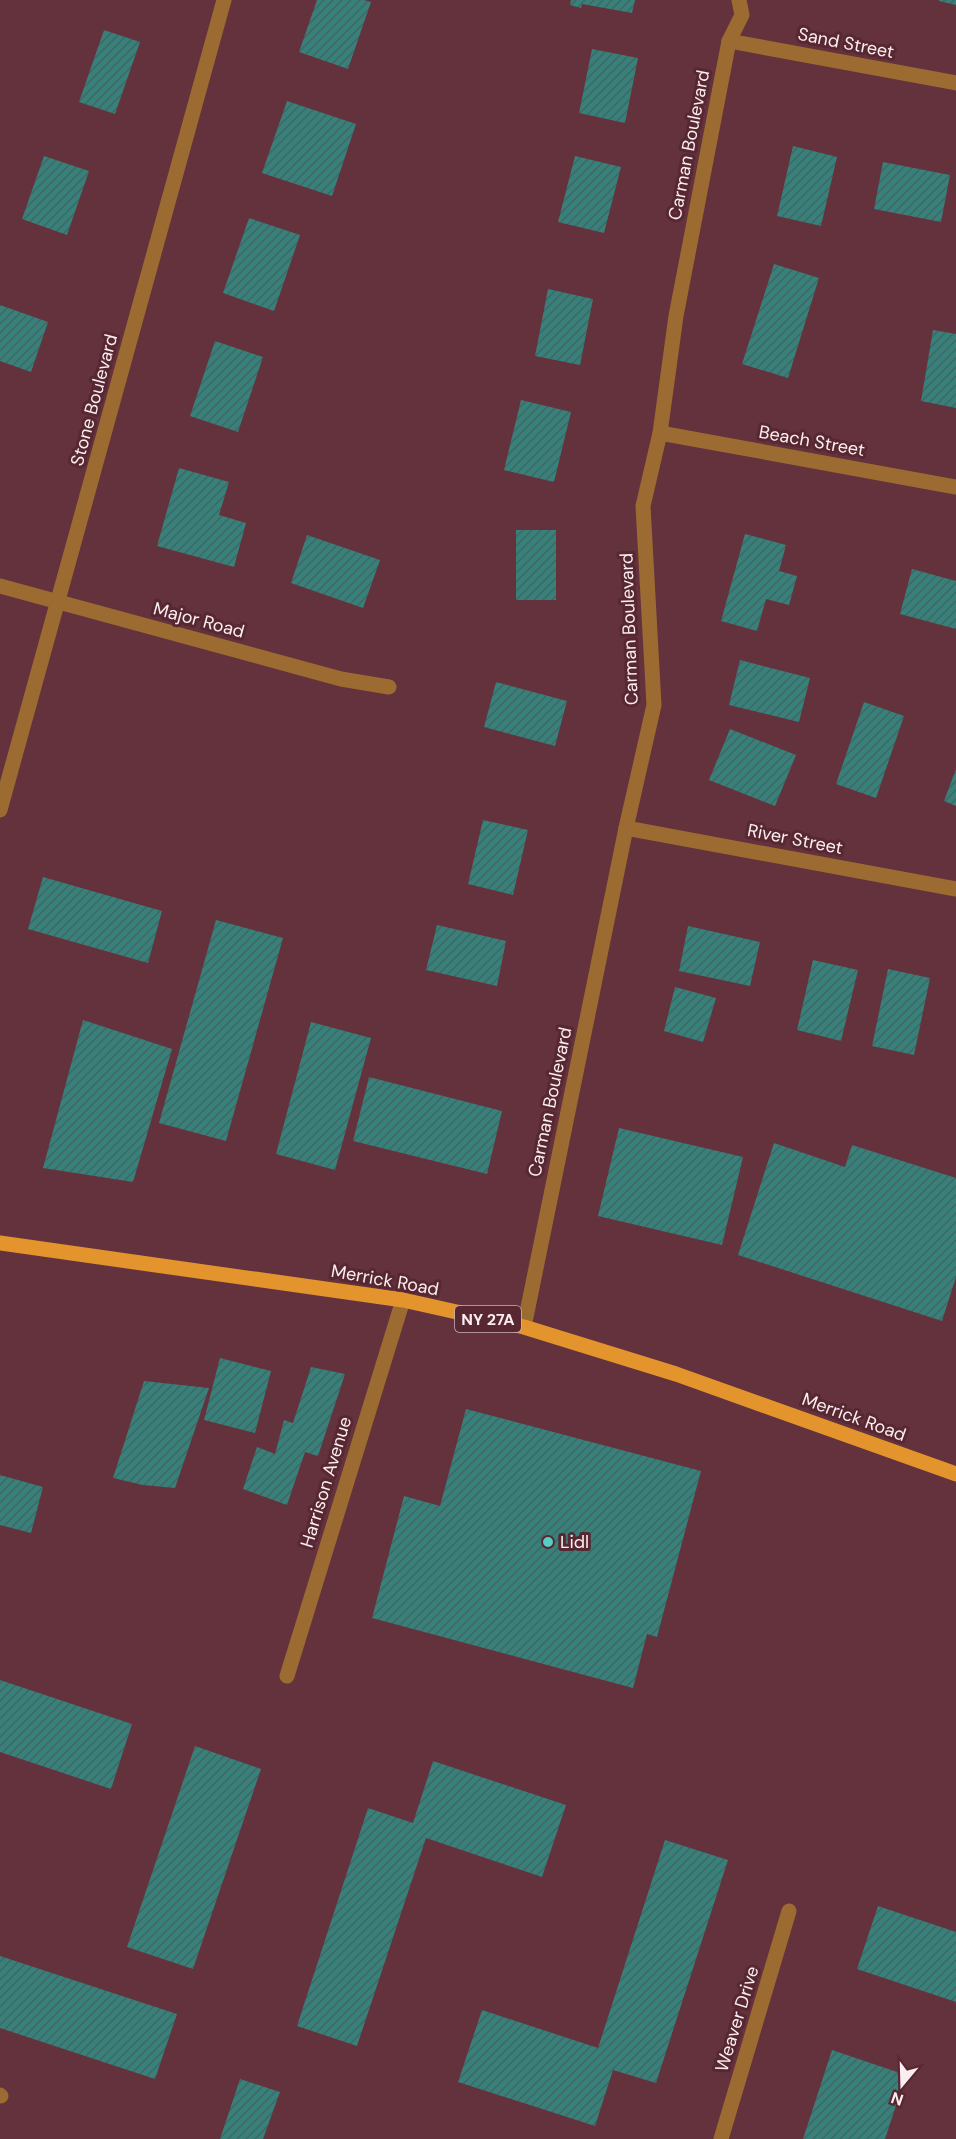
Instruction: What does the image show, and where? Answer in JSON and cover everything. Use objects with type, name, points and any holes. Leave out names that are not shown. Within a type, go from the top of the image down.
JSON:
[{"type":"main road","name":"Merrick Road","points":[[0,1243],[403,1300],[524,1327],[682,1376],[956,1474]]},
{"type":"street","name":"Stone Boulevard","points":[[0,810],[224,0]]},
{"type":"street","name":"Carman Boulevard","points":[[524,1327],[626,828],[654,705],[643,506],[660,433],[676,316],[729,41],[742,15],[739,0]]},
{"type":"street","name":"Sand Street","points":[[729,41],[956,83]]},
{"type":"street","name":"Beach Street","points":[[660,433],[956,488]]},
{"type":"street","name":"Major Road","points":[[0,586],[341,679],[389,687]]},
{"type":"street","name":"River Street","points":[[626,828],[956,890]]},
{"type":"street","name":"Harrison Avenue","points":[[287,1676],[403,1300]]},
{"type":"street","name":"Weaver Drive","points":[[721,2139],[789,1911]]},
{"type":"building","points":[[317,0],[371,2],[348,69],[299,52]]},
{"type":"building","points":[[571,0],[635,0],[632,13],[582,4],[581,8],[570,5]]},
{"type":"building","points":[[956,0],[956,5],[939,1]]},
{"type":"building","points":[[104,30],[140,42],[115,114],[79,102]]},
{"type":"building","points":[[592,49],[638,58],[625,123],[579,113]]},
{"type":"building","points":[[287,101],[356,124],[332,196],[262,173]]},
{"type":"building","points":[[793,146],[837,157],[821,226],[777,216]]},
{"type":"building","points":[[44,156],[89,171],[67,235],[22,219]]},
{"type":"building","points":[[575,156],[621,167],[604,233],[558,222]]},
{"type":"building","points":[[883,162],[950,175],[941,222],[874,209]]},
{"type":"building","points":[[249,218],[300,235],[274,311],[223,293]]},
{"type":"building","points":[[774,264],[819,278],[788,378],[742,364]]},
{"type":"building","points":[[548,289],[593,299],[580,365],[535,356]]},
{"type":"building","points":[[0,305],[48,322],[31,372],[0,361]]},
{"type":"building","points":[[933,330],[956,334],[956,408],[921,401]]},
{"type":"building","points":[[215,341],[263,357],[238,432],[190,416]]},
{"type":"building","points":[[521,400],[571,412],[554,482],[504,470]]},
{"type":"building","points":[[179,468],[229,482],[219,515],[246,523],[234,567],[157,546]]},
{"type":"building","points":[[516,530],[556,530],[556,600],[516,600]]},
{"type":"building","points":[[745,534],[786,545],[779,571],[797,576],[789,605],[766,599],[757,631],[721,621]]},
{"type":"building","points":[[307,535],[380,560],[363,608],[291,583]]},
{"type":"building","points":[[912,569],[956,581],[956,629],[900,614]]},
{"type":"building","points":[[740,660],[810,678],[799,722],[729,705]]},
{"type":"building","points":[[496,682],[567,701],[555,746],[484,727]]},
{"type":"building","points":[[864,702],[904,716],[876,798],[836,784]]},
{"type":"building","points":[[730,729],[796,755],[775,806],[709,780]]},
{"type":"building","points":[[956,769],[956,806],[944,801]]},
{"type":"building","points":[[483,820],[528,830],[513,895],[468,884]]},
{"type":"building","points":[[43,877],[162,911],[148,963],[28,929]]},
{"type":"building","points":[[216,920],[283,938],[226,1141],[159,1123]]},
{"type":"building","points":[[437,925],[506,941],[497,986],[426,970]]},
{"type":"building","points":[[688,926],[760,942],[750,986],[679,971]]},
{"type":"building","points":[[813,960],[858,970],[841,1041],[797,1030]]},
{"type":"building","points":[[888,969],[930,978],[914,1055],[872,1046]]},
{"type":"building","points":[[675,987],[716,998],[703,1042],[664,1031]]},
{"type":"building","points":[[83,1020],[172,1049],[133,1182],[43,1168]]},
{"type":"building","points":[[311,1022],[371,1038],[335,1170],[276,1154]]},
{"type":"building","points":[[369,1077],[502,1111],[487,1174],[353,1141]]},
{"type":"building","points":[[619,1128],[743,1157],[722,1245],[598,1216]]},
{"type":"building","points":[[774,1143],[845,1167],[852,1145],[956,1178],[956,1277],[942,1321],[738,1255]]},
{"type":"building","points":[[220,1358],[271,1371],[255,1433],[204,1420]]},
{"type":"building","points":[[311,1367],[345,1374],[318,1456],[305,1452],[287,1505],[243,1489],[257,1447],[275,1454],[284,1420],[293,1423]]},
{"type":"building","points":[[144,1381],[209,1388],[175,1488],[143,1485],[113,1478]]},
{"type":"building","points":[[466,1409],[701,1471],[657,1637],[647,1634],[633,1688],[372,1618],[404,1496],[440,1506]]},
{"type":"building","points":[[0,1475],[43,1487],[31,1533],[0,1525]]},
{"type":"building","points":[[0,1680],[132,1724],[111,1789],[0,1752]]},
{"type":"building","points":[[195,1746],[261,1769],[193,1969],[127,1947]]},
{"type":"building","points":[[433,1761],[566,1805],[542,1877],[426,1838],[357,2046],[297,2026],[368,1808],[413,1823]]},
{"type":"building","points":[[665,1840],[728,1860],[656,2083],[613,2070],[595,2126],[458,2082],[482,2010],[598,2048]]},
{"type":"building","points":[[878,1906],[956,1932],[956,2002],[857,1969]]},
{"type":"building","points":[[0,1956],[177,2014],[155,2079],[0,2028]]},
{"type":"building","points":[[832,2050],[906,2075],[885,2139],[803,2139]]},
{"type":"building","points":[[240,2079],[280,2092],[263,2139],[220,2139]]},
{"type":"place","name":"Lidl","points":[[548,1542]]}]
